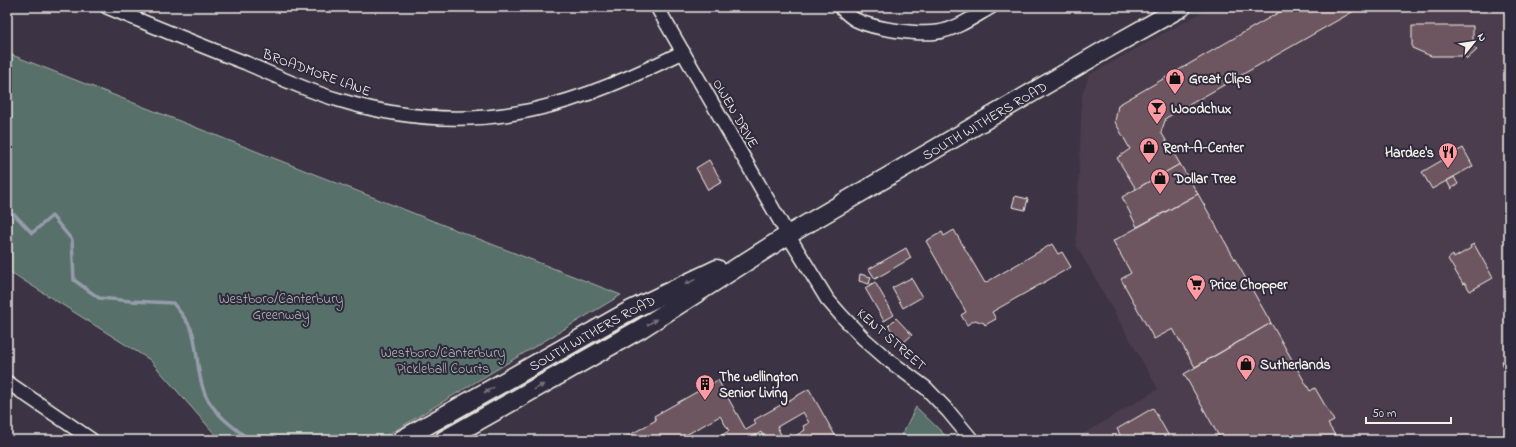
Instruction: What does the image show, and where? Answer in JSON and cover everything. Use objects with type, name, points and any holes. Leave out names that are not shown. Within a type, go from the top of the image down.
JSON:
[{"type":"main road","name":"SOUTH WITHERS ROAD","points":[[444,440],[642,328],[788,235],[1098,54],[1182,7]]},
{"type":"main road","name":"SOUTH WITHERS ROAD","points":[[401,440],[631,310],[788,235]]},
{"type":"street","name":"BROADMORE LANE","points":[[107,7],[338,100],[388,113],[414,116],[444,118],[479,117],[531,110],[556,104],[633,77],[682,52]]},
{"type":"street","name":"OWEN DRIVE","points":[[657,7],[788,235]]},
{"type":"street","points":[[840,7],[846,13],[862,23],[897,30],[925,32],[939,32],[958,25],[991,7]]},
{"type":"street","name":"KENT STREET","points":[[788,235],[821,290],[841,315],[862,338],[926,388],[948,410],[972,440]]},
{"type":"street","points":[[7,382],[92,440]]},
{"type":"shaded area","points":[[1211,7],[1509,7],[1509,440],[1073,440],[1158,389],[1076,245],[1082,95],[1089,75]]},
{"type":"green space","name":"Westboro/Canterbury Greenway","points":[[7,53],[621,295],[379,440],[220,440],[150,360],[7,270]]},
{"type":"green space","points":[[916,407],[948,438],[949,440],[899,440]]},
{"type":"building","points":[[1288,7],[1361,7],[1166,118],[1161,132],[1180,164],[1136,189],[1117,158],[1130,149],[1115,122],[1118,105]]},
{"type":"building","points":[[1412,26],[1473,26],[1473,47],[1477,50],[1467,59],[1464,56],[1431,56],[1412,48]]},
{"type":"building","name":"Hardee's","points":[[1463,148],[1473,166],[1432,189],[1422,172]]},
{"type":"building","points":[[709,160],[722,182],[708,190],[696,168]]},
{"type":"building","name":"Dollar Tree","points":[[1180,164],[1198,194],[1137,227],[1122,197]]},
{"type":"building","points":[[1454,177],[1458,184],[1451,189],[1447,181]]},
{"type":"building","name":"Price Chopper","points":[[1198,194],[1271,323],[1195,367],[1173,329],[1154,339],[1121,279],[1131,273],[1113,241]]},
{"type":"building","points":[[1015,196],[1028,199],[1025,210],[1012,207]]},
{"type":"building","points":[[954,230],[985,283],[1052,244],[1058,254],[1062,252],[1071,267],[992,312],[996,319],[985,325],[984,323],[975,320],[967,325],[961,315],[966,312],[926,241],[942,232],[944,236]]},
{"type":"building","points":[[1474,244],[1493,278],[1470,291],[1465,283],[1463,284],[1448,259],[1453,255],[1454,258],[1471,248],[1470,246]]},
{"type":"building","points":[[906,248],[911,258],[875,279],[869,269]]},
{"type":"building","points":[[860,274],[871,277],[869,284],[859,281]]},
{"type":"building","points":[[911,278],[922,297],[903,308],[892,288]]},
{"type":"building","points":[[875,282],[894,315],[884,321],[865,288]]},
{"type":"building","points":[[896,318],[912,335],[903,343],[888,326]]},
{"type":"building","name":"Sutherlands","points":[[1271,323],[1310,391],[1315,388],[1334,421],[1328,424],[1338,440],[1221,440],[1184,374]]},
{"type":"building","points":[[1509,359],[1509,387],[1502,361]]},
{"type":"building","name":"The wellington Senior Living","points":[[718,380],[746,430],[756,424],[754,420],[809,389],[836,437],[831,440],[765,440],[761,432],[751,438],[752,440],[713,440],[729,431],[720,416],[677,440],[621,440],[656,420],[654,416]],"holes":[[[803,412],[809,423],[803,426],[805,430],[792,438],[790,434],[783,438],[777,427]]]},
{"type":"building","points":[[1153,408],[1171,440],[1123,440],[1117,429]]},
{"type":"waterway","points":[[7,214],[15,215],[32,233],[52,216],[72,240],[74,280],[99,298],[173,303],[192,330],[200,379],[205,394],[213,408],[224,420],[250,440]]},
{"type":"place","name":"Great Clips","points":[[1175,95]]},
{"type":"place","name":"Woodchux","points":[[1157,125]]},
{"type":"place","name":"Rent-A-Center","points":[[1149,164]]},
{"type":"place","name":"Hardee's","points":[[1448,169]]},
{"type":"place","name":"Dollar Tree","points":[[1160,195]]},
{"type":"place","name":"Price Chopper","points":[[1196,301]]},
{"type":"place","name":"Sutherlands","points":[[1246,381]]},
{"type":"place","name":"The wellington Senior Living","points":[[705,401]]},
{"type":"park label","name":"Westboro/Canterbury Pickleball Courts","points":[[443,360]]}]
